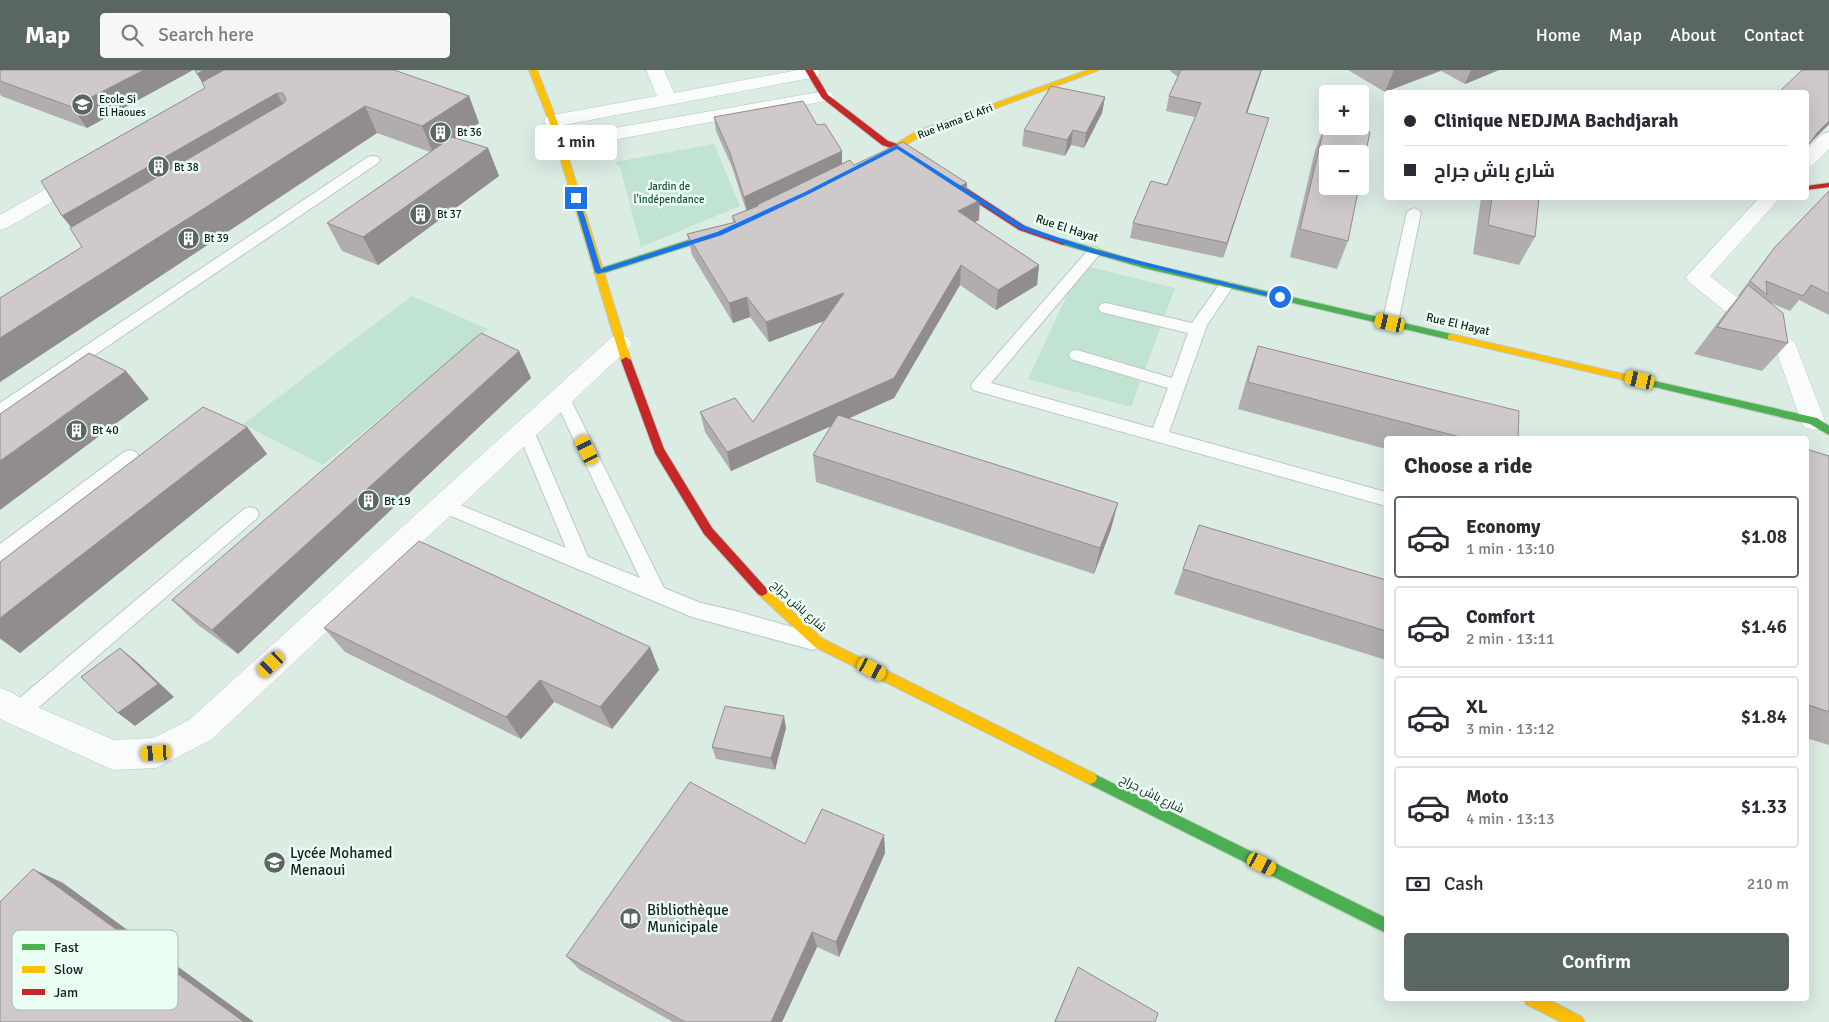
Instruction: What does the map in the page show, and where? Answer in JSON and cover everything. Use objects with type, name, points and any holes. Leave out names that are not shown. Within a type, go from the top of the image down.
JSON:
[{"type":"street","name":"شارع باش جراح","points":[[533,70],[553,121],[558,144],[620,343],[659,450],[708,531],[753,583],[819,643],[1384,925]]},
{"type":"street","points":[[654,70],[668,100]]},
{"type":"street","name":"Rue Hama El Afri","points":[[872,159],[920,133],[1095,70]]},
{"type":"street","points":[[553,121],[810,71],[825,96],[558,144]]},
{"type":"street","name":"Rue El Hayat","points":[[825,96],[884,143],[897,147],[1022,228],[1094,252],[1390,323],[1825,420]]},
{"type":"street","points":[[1809,158],[1829,138]]},
{"type":"street","points":[[0,224],[95,169]]},
{"type":"street","points":[[1809,188],[1829,185]]},
{"type":"street","points":[[1768,200],[1697,277],[1787,349],[1825,420]]},
{"type":"street","points":[[598,272],[720,233],[737,225]]},
{"type":"street","points":[[8,708],[113,755],[156,753],[200,730],[620,343]]},
{"type":"street","points":[[1535,1001],[1577,1022]]},
{"type":"lane","points":[[0,411],[373,160]]},
{"type":"lane","points":[[1390,323],[1414,212]]},
{"type":"lane","points":[[1094,252],[979,386],[1384,498]]},
{"type":"lane","points":[[1159,436],[1199,324],[1226,285]]},
{"type":"lane","points":[[1106,308],[1197,330]]},
{"type":"lane","points":[[1077,355],[1177,385]]},
{"type":"lane","points":[[562,398],[657,593]]},
{"type":"lane","points":[[526,430],[581,562]]},
{"type":"lane","points":[[0,554],[130,457]]},
{"type":"lane","points":[[443,505],[699,611],[732,618],[819,643]]},
{"type":"lane","points":[[8,708],[250,514]]},
{"type":"green space","name":"Jardin de l'indépendance","points":[[714,144],[740,206],[641,247],[620,167],[615,162]]},
{"type":"green space","points":[[1081,265],[1175,288],[1131,407],[1028,379]]},
{"type":"green space","points":[[412,296],[488,329],[323,465],[243,424]]},
{"type":"building","points":[[0,70],[144,70],[72,107],[0,81]]},
{"type":"building","points":[[195,70],[204,70],[197,74]]},
{"type":"building","points":[[224,70],[394,70],[469,96],[422,126],[365,106],[0,338],[0,298],[82,247],[70,228],[284,103],[286,99],[283,93],[277,93],[62,216],[41,181],[205,88],[202,82]]},
{"type":"building","points":[[1181,70],[1261,70],[1246,113],[1269,118],[1227,243],[1133,223],[1151,181],[1167,185],[1201,103],[1169,96]]},
{"type":"building","points":[[1802,70],[1829,70],[1829,121],[1810,143],[1809,90],[1781,90]]},
{"type":"building","points":[[1051,86],[1105,97],[1086,133],[1073,130],[1067,140],[1024,130]]},
{"type":"building","points":[[803,101],[817,125],[825,124],[842,151],[744,197],[730,153],[714,117]]},
{"type":"building","points":[[1370,132],[1367,145],[1320,145],[1322,135],[1369,135]]},
{"type":"building","points":[[452,137],[488,148],[363,237],[327,223]]},
{"type":"building","points":[[903,142],[967,183],[958,187],[980,200],[958,211],[1039,265],[998,290],[961,265],[894,378],[727,452],[700,412],[735,398],[753,422],[844,293],[766,322],[747,297],[729,303],[687,234],[736,222],[732,216],[758,206],[850,160],[854,165]]},
{"type":"building","points":[[1319,149],[1319,195],[1357,195],[1348,241],[1300,229]]},
{"type":"building","points":[[1829,191],[1829,294],[1811,285],[1803,296],[1766,281],[1767,295],[1750,281],[1775,247]]},
{"type":"building","points":[[1492,200],[1539,200],[1535,237],[1488,225]]},
{"type":"building","points":[[1748,285],[1783,313],[1788,343],[1717,327]]},
{"type":"building","points":[[481,333],[519,351],[212,630],[172,600]]},
{"type":"building","points":[[1258,346],[1519,411],[1518,436],[1456,436],[1248,382]]},
{"type":"building","points":[[89,353],[126,371],[0,461],[0,414]]},
{"type":"building","points":[[203,407],[247,427],[0,618],[0,562]]},
{"type":"building","points":[[838,415],[1118,503],[1100,548],[813,455]]},
{"type":"building","points":[[1809,450],[1829,456],[1829,712],[1809,705]]},
{"type":"building","points":[[1199,525],[1384,579],[1384,630],[1183,569]]},
{"type":"building","points":[[419,541],[650,647],[600,707],[540,680],[506,717],[324,628]]},
{"type":"building","points":[[120,648],[158,684],[118,713],[81,677]]},
{"type":"building","points":[[725,706],[784,716],[771,758],[712,747]]},
{"type":"building","points":[[690,782],[805,844],[822,809],[884,835],[836,942],[812,932],[771,1022],[685,1022],[566,956]]},
{"type":"building","points":[[33,869],[117,930],[12,930],[12,1010],[178,1010],[178,974],[244,1022],[0,1022],[0,902]]},
{"type":"building","points":[[1078,967],[1158,1013],[1155,1022],[1055,1022]]},
{"type":"traffic: fast","points":[[598,272],[723,232]]},
{"type":"traffic: fast","points":[[1063,242],[1144,265],[1451,337]]},
{"type":"traffic: fast","points":[[1645,382],[1813,421],[1829,431]]},
{"type":"traffic: fast","points":[[1090,778],[1384,925]]},
{"type":"traffic: slow","points":[[533,70],[553,121],[626,360]]},
{"type":"traffic: slow","points":[[883,154],[920,133],[1095,70]]},
{"type":"traffic: slow","points":[[1451,337],[1645,382]]},
{"type":"traffic: slow","points":[[762,591],[819,643],[1090,778]]},
{"type":"traffic: slow","points":[[1535,1001],[1577,1022]]},
{"type":"traffic: jam","points":[[809,70],[825,96],[885,143],[897,147],[1022,228],[1063,242]]},
{"type":"traffic: jam","points":[[1809,188],[1829,185]]},
{"type":"traffic: jam","points":[[626,360],[659,450],[708,531],[762,591]]},
{"type":"place","name":"Ecole Si El Haoues","points":[[83,105]]},
{"type":"place","name":"Bt 36","points":[[441,132]]},
{"type":"place","name":"Bt 38","points":[[158,167]]},
{"type":"place","name":"Bt 37","points":[[421,214]]},
{"type":"place","name":"Bt 39","points":[[188,238]]},
{"type":"place","name":"Bt 40","points":[[76,430]]},
{"type":"place","name":"Bt 19","points":[[368,501]]},
{"type":"place","name":"Lycée Mohamed Menaoui","points":[[274,862]]},
{"type":"place","name":"Bibliothèque Municipale","points":[[631,919]]},
{"type":"route","points":[[576,198],[598,272],[720,233],[807,193],[897,147],[1022,228],[1094,252],[1280,297]]}]
